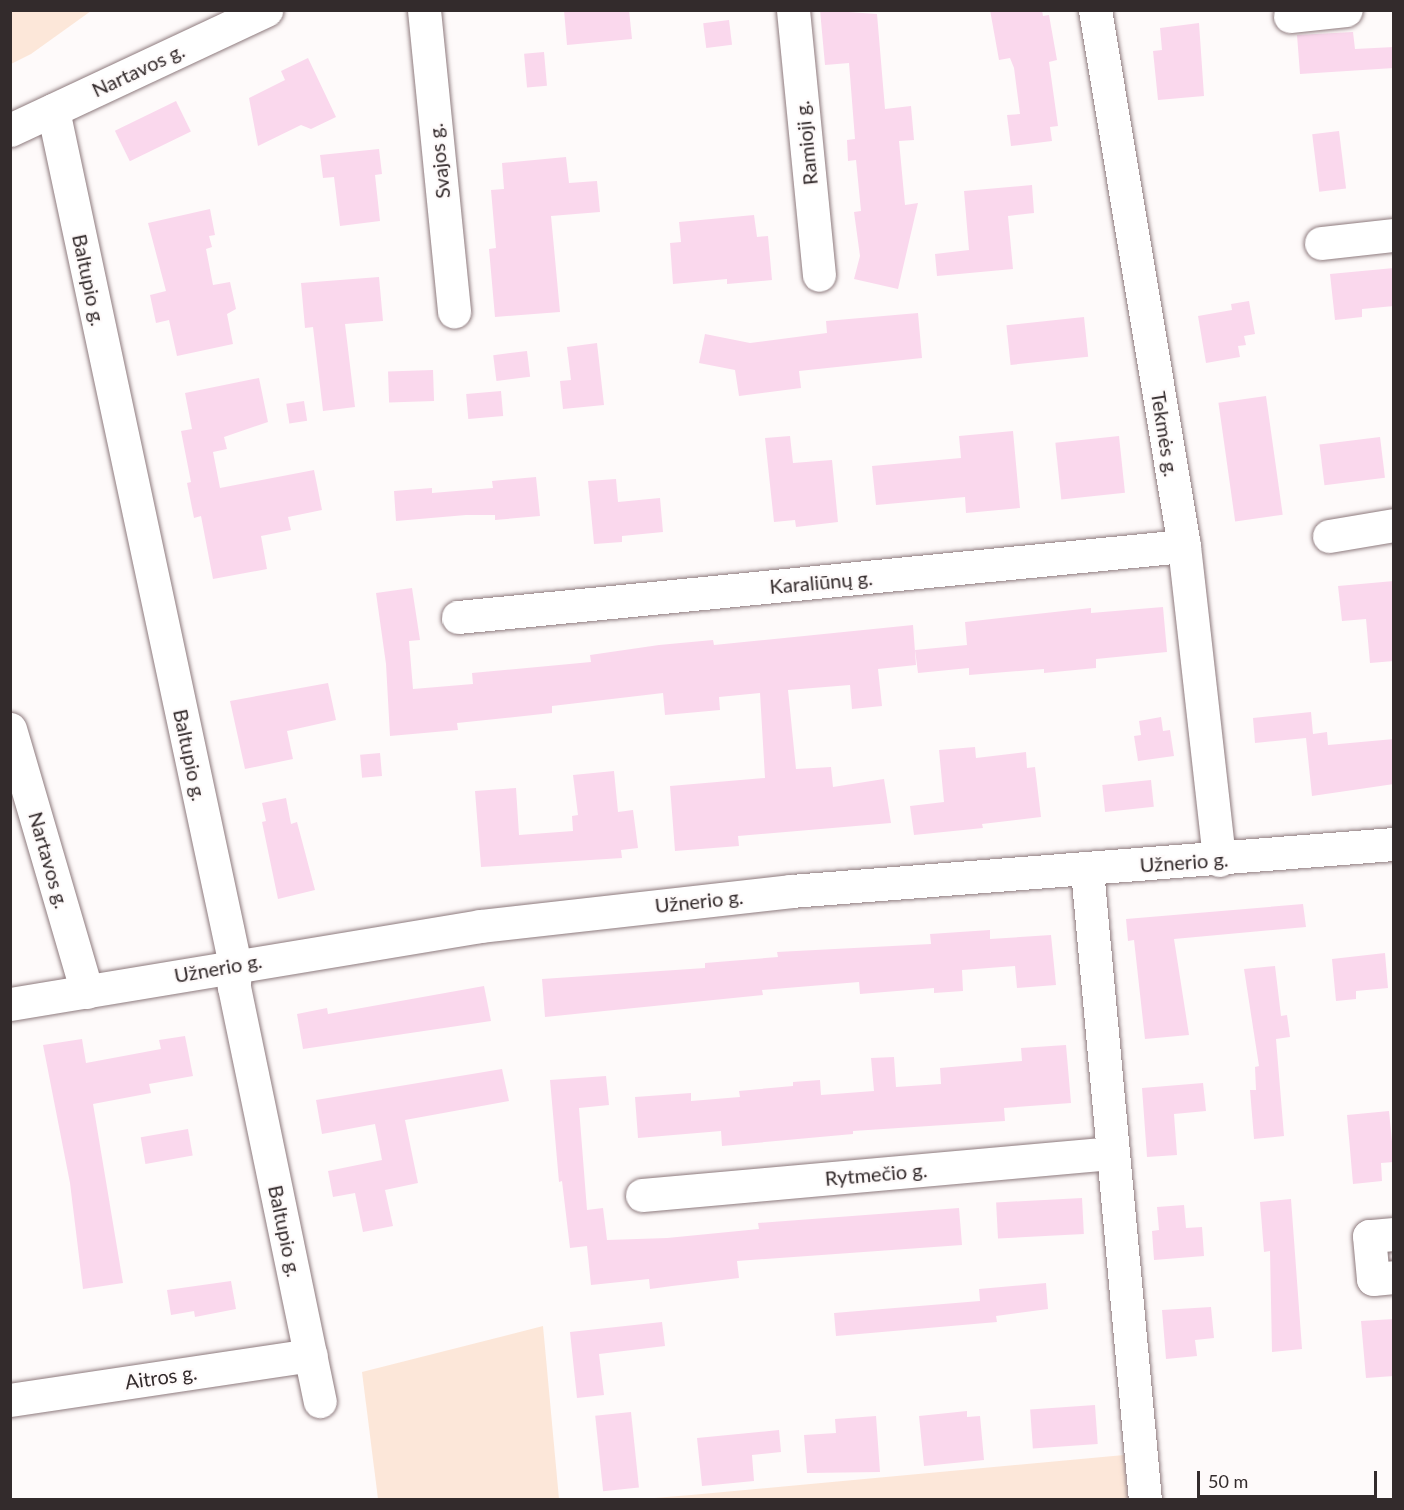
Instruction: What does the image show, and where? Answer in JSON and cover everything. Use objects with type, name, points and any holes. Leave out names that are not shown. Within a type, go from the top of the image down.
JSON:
[{"type":"street","name":"Nartavos g.","points":[[10,130],[266,10]]},
{"type":"street","name":"Svajos g.","points":[[424,10],[454,312]]},
{"type":"street","name":"Ramioji g.","points":[[793,10],[819,275]]},
{"type":"street","name":"Tekmės g.","points":[[1095,10],[1184,546],[1219,860]]},
{"type":"street","points":[[1290,16],[1346,10]]},
{"type":"street","name":"Baltupio g.","points":[[53,110],[235,965],[234,987],[320,1401]]},
{"type":"street","points":[[1321,243],[1394,236]]},
{"type":"street","points":[[1329,536],[1394,525]]},
{"type":"street","name":"Karaliūnų g.","points":[[458,617],[1184,546]]},
{"type":"street","name":"Nartavos g.","points":[[10,729],[87,992]]},
{"type":"street","name":"Užnerio g.","points":[[10,1004],[235,965],[515,922],[791,891],[1219,860],[1394,844]]},
{"type":"street","points":[[1087,870],[1111,1153],[1145,1500]]},
{"type":"street","name":"Rytmečio g.","points":[[642,1195],[1111,1153]]},
{"type":"street","points":[[1394,1234],[1368,1236],[1373,1279],[1394,1277]]},
{"type":"street","name":"Aitros g.","points":[[10,1400],[311,1355]]},
{"type":"shaded area","points":[[10,11],[91,11],[31,54],[11,64]]},
{"type":"shaded area","points":[[543,1326],[559,1499],[378,1499],[362,1372]]},
{"type":"shaded area","points":[[1124,1455],[1128,1499],[630,1500],[691,1495]]},
{"type":"building","points":[[564,10],[629,10],[632,39],[567,45]]},
{"type":"building","points":[[820,10],[877,14],[885,109],[911,106],[914,140],[899,141],[905,205],[918,203],[898,289],[854,279],[860,256],[854,212],[861,211],[856,160],[848,161],[847,140],[855,139],[849,63],[825,65]]},
{"type":"building","points":[[990,10],[1042,10],[1043,16],[1049,15],[1057,60],[1049,62],[1058,126],[1050,127],[1052,141],[1011,146],[1007,115],[1020,114],[1014,68],[1010,58],[999,60]]},
{"type":"building","points":[[729,20],[732,45],[706,48],[703,23]]},
{"type":"building","points":[[1199,23],[1204,96],[1158,100],[1153,51],[1162,50],[1160,28]]},
{"type":"building","points":[[1353,32],[1355,49],[1394,47],[1394,68],[1300,74],[1297,35]]},
{"type":"building","points":[[544,52],[547,86],[527,88],[524,54]]},
{"type":"building","points":[[308,58],[336,117],[311,129],[301,125],[258,146],[249,98],[285,80],[281,71]]},
{"type":"building","points":[[176,101],[191,132],[130,161],[115,131]]},
{"type":"building","points":[[1339,131],[1346,189],[1319,192],[1312,134]]},
{"type":"building","points":[[379,149],[382,174],[375,175],[380,221],[340,226],[334,177],[323,178],[320,155]]},
{"type":"building","points":[[566,157],[569,183],[597,181],[600,212],[551,216],[560,312],[495,317],[489,249],[496,248],[491,190],[504,189],[502,163]]},
{"type":"building","points":[[1032,185],[1034,213],[1008,216],[1013,269],[937,276],[935,254],[969,250],[964,191]]},
{"type":"building","points":[[210,209],[215,235],[209,236],[212,247],[206,249],[213,285],[230,282],[236,309],[227,314],[233,344],[177,356],[169,320],[156,323],[150,295],[166,291],[148,223]]},
{"type":"building","points":[[754,215],[757,237],[768,236],[772,280],[727,284],[727,279],[673,284],[670,243],[681,242],[679,222]]},
{"type":"building","points":[[1394,268],[1394,306],[1362,309],[1362,317],[1335,320],[1330,274]]},
{"type":"building","points":[[379,277],[383,321],[345,324],[355,407],[323,411],[313,327],[305,328],[301,283]]},
{"type":"building","points":[[1249,301],[1255,334],[1244,336],[1246,345],[1238,346],[1240,357],[1206,363],[1198,316],[1232,310],[1231,304]]},
{"type":"building","points":[[918,313],[922,358],[799,371],[801,388],[739,396],[735,370],[699,363],[705,334],[750,343],[827,333],[826,321]]},
{"type":"building","points":[[1084,317],[1088,357],[1011,365],[1006,325]]},
{"type":"building","points":[[597,343],[604,405],[563,409],[560,381],[571,380],[567,347]]},
{"type":"building","points":[[527,351],[530,377],[496,381],[493,355]]},
{"type":"building","points":[[433,370],[434,401],[389,403],[388,372]]},
{"type":"building","points":[[259,378],[268,422],[224,437],[227,449],[213,452],[220,488],[314,470],[322,510],[288,517],[291,530],[261,536],[267,569],[213,579],[201,516],[194,518],[187,483],[191,482],[181,431],[192,429],[185,393]]},
{"type":"building","points":[[501,391],[503,416],[468,419],[466,394]]},
{"type":"building","points":[[1266,396],[1283,515],[1235,522],[1218,403]]},
{"type":"building","points":[[304,401],[307,421],[289,424],[286,404]]},
{"type":"building","points":[[1013,431],[1020,508],[966,513],[965,497],[876,505],[872,466],[961,458],[959,436]]},
{"type":"building","points":[[790,436],[793,463],[832,460],[838,522],[796,527],[795,520],[774,522],[765,438]]},
{"type":"building","points":[[1119,436],[1125,493],[1061,499],[1055,443]]},
{"type":"building","points":[[1380,437],[1385,478],[1324,485],[1319,444]]},
{"type":"building","points":[[536,477],[540,516],[495,520],[495,515],[466,515],[396,521],[394,491],[432,488],[432,493],[493,488],[492,481]]},
{"type":"building","points":[[616,479],[618,502],[660,498],[663,532],[622,536],[622,542],[594,544],[588,481]]},
{"type":"building","points":[[1394,581],[1394,661],[1370,663],[1366,619],[1342,621],[1338,586]]},
{"type":"building","points":[[412,588],[420,640],[409,641],[413,689],[473,684],[472,673],[591,662],[590,655],[659,645],[713,640],[714,645],[913,625],[916,665],[878,669],[882,706],[852,709],[850,685],[788,690],[796,769],[831,767],[833,787],[884,779],[891,823],[738,836],[739,846],[675,851],[670,786],[765,778],[760,693],[719,697],[720,710],[665,715],[663,693],[552,706],[552,713],[457,723],[458,730],[390,736],[386,664],[376,593]]},
{"type":"building","points":[[1163,607],[1167,652],[1096,659],[1096,668],[1044,673],[1044,669],[969,675],[969,668],[918,673],[915,650],[967,645],[965,622],[1091,608],[1091,613]]},
{"type":"building","points":[[328,683],[336,720],[287,731],[293,759],[245,769],[230,701]]},
{"type":"building","points":[[1311,712],[1313,734],[1327,732],[1328,745],[1394,739],[1394,784],[1312,796],[1306,738],[1255,743],[1253,718]]},
{"type":"building","points":[[1161,717],[1163,731],[1170,730],[1174,756],[1138,761],[1134,736],[1141,735],[1139,721]]},
{"type":"building","points":[[975,747],[976,758],[1026,752],[1027,768],[1035,767],[1041,817],[982,824],[983,828],[914,835],[910,806],[944,802],[939,750]]},
{"type":"building","points":[[380,753],[382,776],[362,778],[360,755]]},
{"type":"building","points":[[614,771],[618,812],[633,810],[638,848],[621,850],[622,858],[481,867],[475,791],[516,788],[519,835],[573,831],[572,816],[578,815],[573,775]]},
{"type":"building","points":[[1151,780],[1154,807],[1105,812],[1102,785]]},
{"type":"building","points":[[286,798],[291,824],[297,822],[315,890],[278,899],[262,822],[266,821],[262,803]]},
{"type":"building","points":[[1303,904],[1306,927],[1174,939],[1189,1035],[1145,1039],[1134,940],[1128,941],[1126,919]]},
{"type":"building","points":[[990,930],[990,939],[1051,935],[1056,985],[1017,988],[1015,966],[962,970],[963,991],[934,993],[934,988],[860,994],[859,982],[762,990],[763,995],[545,1017],[542,979],[705,968],[705,963],[778,957],[777,952],[931,944],[930,934]]},
{"type":"building","points":[[1385,953],[1388,988],[1356,991],[1356,999],[1336,1001],[1332,959]]},
{"type":"building","points":[[1275,966],[1281,1016],[1287,1015],[1290,1037],[1276,1039],[1284,1136],[1254,1139],[1250,1090],[1256,1090],[1255,1067],[1259,1066],[1244,969]]},
{"type":"building","points":[[484,986],[491,1021],[303,1049],[297,1014],[327,1008],[328,1014]]},
{"type":"building","points":[[185,1036],[193,1076],[149,1084],[151,1093],[93,1104],[123,1283],[83,1289],[70,1183],[43,1045],[82,1039],[86,1063],[161,1049],[159,1040]]},
{"type":"building","points":[[1066,1045],[1071,1103],[1004,1108],[1005,1121],[853,1131],[853,1134],[722,1146],[721,1131],[638,1138],[635,1097],[691,1093],[691,1101],[740,1097],[739,1091],[793,1086],[793,1082],[820,1080],[821,1095],[874,1091],[871,1058],[894,1057],[896,1087],[941,1084],[940,1068],[1022,1061],[1021,1048]]},
{"type":"building","points":[[502,1069],[509,1101],[405,1120],[418,1183],[385,1190],[393,1226],[363,1232],[355,1193],[333,1197],[328,1171],[382,1160],[375,1124],[322,1134],[316,1100]]},
{"type":"building","points":[[606,1076],[609,1105],[579,1108],[587,1210],[603,1208],[607,1240],[667,1238],[759,1229],[758,1223],[959,1208],[962,1245],[737,1261],[739,1278],[650,1289],[649,1279],[591,1285],[587,1246],[570,1248],[562,1181],[559,1182],[550,1080]]},
{"type":"building","points":[[1203,1083],[1206,1111],[1174,1114],[1177,1155],[1147,1157],[1142,1088]]},
{"type":"building","points":[[1389,1111],[1394,1162],[1381,1163],[1382,1181],[1353,1184],[1347,1115]]},
{"type":"building","points":[[188,1129],[193,1156],[145,1164],[141,1137]]},
{"type":"building","points":[[1082,1198],[1084,1234],[998,1238],[996,1203]]},
{"type":"building","points":[[1291,1199],[1302,1349],[1272,1352],[1270,1251],[1264,1252],[1260,1202]]},
{"type":"building","points":[[1184,1205],[1186,1228],[1202,1227],[1204,1256],[1154,1260],[1152,1231],[1159,1230],[1157,1207]]},
{"type":"building","points":[[231,1281],[236,1309],[195,1317],[194,1311],[171,1315],[167,1290]]},
{"type":"building","points":[[1046,1283],[1048,1309],[996,1316],[997,1322],[836,1336],[834,1313],[980,1301],[979,1289]]},
{"type":"building","points":[[1211,1307],[1214,1338],[1195,1340],[1197,1356],[1166,1359],[1162,1310]]},
{"type":"building","points":[[1394,1319],[1394,1376],[1366,1378],[1361,1321]]},
{"type":"building","points":[[662,1322],[665,1346],[599,1354],[604,1395],[577,1398],[570,1332]]},
{"type":"building","points":[[1095,1405],[1098,1444],[1033,1448],[1030,1410]]},
{"type":"building","points":[[967,1411],[967,1417],[980,1416],[984,1460],[924,1466],[919,1416]]},
{"type":"building","points":[[631,1412],[639,1488],[603,1491],[595,1416]]},
{"type":"building","points":[[876,1416],[880,1472],[807,1473],[804,1435],[836,1433],[835,1419]]},
{"type":"building","points":[[779,1430],[781,1452],[752,1455],[754,1481],[702,1486],[697,1438]]}]
